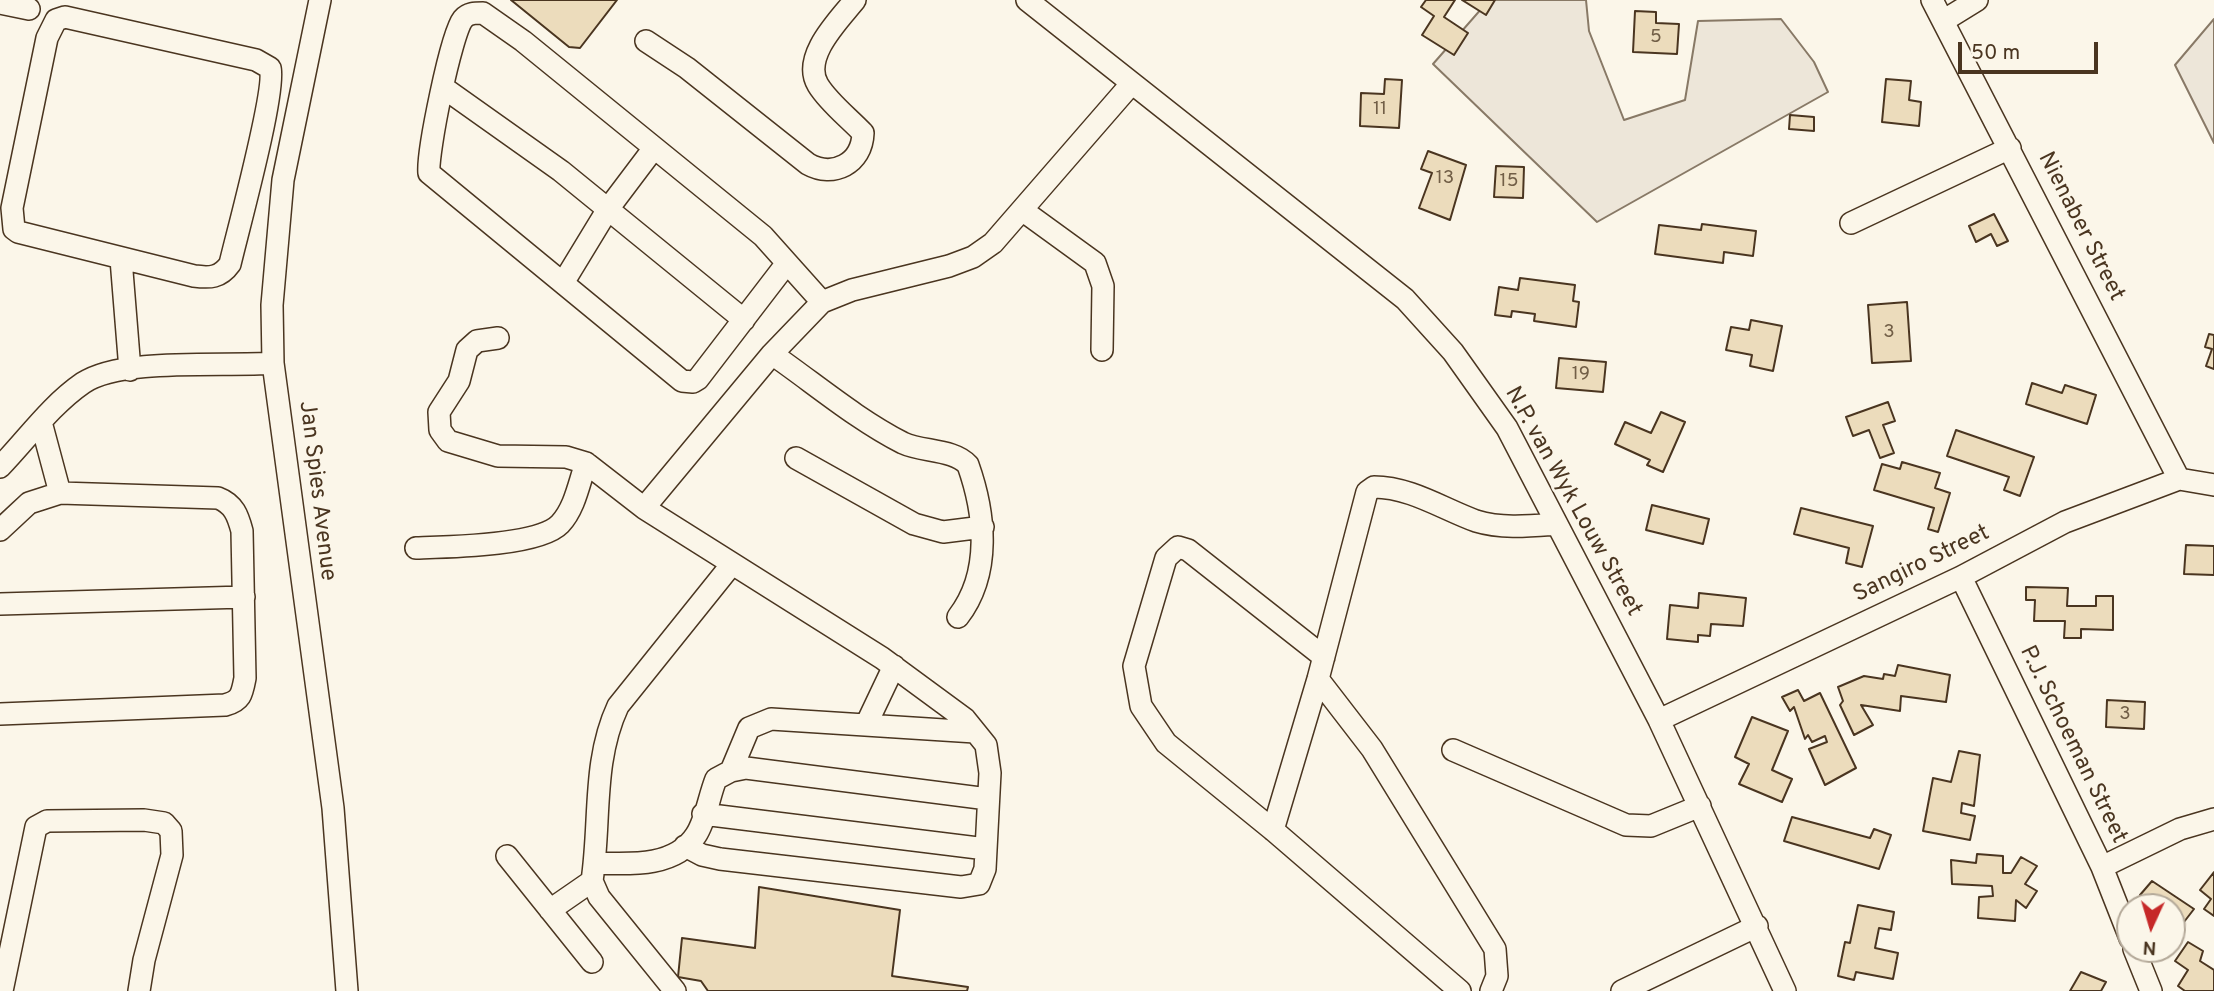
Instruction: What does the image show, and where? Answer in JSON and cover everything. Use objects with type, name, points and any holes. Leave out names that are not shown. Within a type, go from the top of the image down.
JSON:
[{"type":"street","name":"Jan Spies Avenue","points":[[320,0],[283,180],[273,281],[273,363],[292,521],[333,808],[347,991]]},
{"type":"street","points":[[646,41],[687,68],[808,164],[823,171],[832,171],[841,169],[859,151],[863,133],[818,85],[815,63],[825,39],[855,0]]},
{"type":"street","name":"N.P. van Wyk Louw Street","points":[[1027,0],[1405,299],[1453,352],[1507,428],[1659,720],[1785,991]]},
{"type":"street","name":"Nienaber Street","points":[[1932,0],[2179,479]]},
{"type":"street","points":[[1943,21],[1978,0]]},
{"type":"street","points":[[0,3],[29,9]]},
{"type":"street","points":[[787,263],[698,379],[687,383],[429,173],[444,88],[462,20],[468,15],[483,13],[523,41],[762,236],[787,263],[822,302]]},
{"type":"street","points":[[65,17],[256,60],[272,72],[230,264],[224,273],[216,277],[194,276],[121,258],[18,232],[12,222],[47,38],[56,20],[65,17]]},
{"type":"street","points":[[644,508],[772,354],[822,302],[852,290],[973,257],[993,243],[1132,83]]},
{"type":"street","points":[[444,88],[561,171],[744,320]]},
{"type":"street","points":[[563,283],[608,209],[654,148]]},
{"type":"street","points":[[1851,223],[2010,148]]},
{"type":"street","points":[[1021,210],[1095,263],[1103,286],[1102,350]]},
{"type":"street","points":[[121,258],[130,370]]},
{"type":"street","points":[[498,338],[477,341],[467,350],[459,381],[439,412],[440,430],[448,441],[498,456],[566,457],[586,463],[644,508],[894,666],[965,719],[986,745],[990,773],[985,869],[979,884],[961,887],[720,859],[685,846]]},
{"type":"street","points":[[772,354],[890,436],[922,451],[964,459],[973,477],[983,527],[980,568],[965,608],[958,617]]},
{"type":"street","points":[[0,467],[41,422],[85,382],[108,373],[273,363]]},
{"type":"street","points":[[41,422],[60,493]]},
{"type":"street","points":[[796,458],[914,524],[943,531],[983,527]]},
{"type":"street","points":[[416,548],[485,546],[558,526],[569,513],[586,463]]},
{"type":"street","points":[[2179,479],[2214,485]]},
{"type":"street","name":"Sangiro Street","points":[[1659,720],[1961,577],[2065,522],[2179,479]]},
{"type":"street","points":[[1273,830],[1318,679],[1363,503],[1374,487],[1401,491],[1478,521],[1518,527],[1557,524]]},
{"type":"street","points":[[0,530],[29,503],[60,493],[218,498],[226,501],[237,514],[242,531],[245,678],[236,702],[0,714]]},
{"type":"street","points":[[1324,657],[1188,550],[1178,547],[1167,555],[1134,666],[1142,706],[1166,743],[1273,830],[1460,991]]},
{"type":"street","points":[[675,991],[599,897],[594,872],[600,762],[607,729],[618,706],[732,564]]},
{"type":"street","name":"P.J. Schoeman Street","points":[[1961,577],[2102,867],[2116,902]]},
{"type":"street","points":[[0,604],[244,597]]},
{"type":"street","points":[[866,725],[894,666]]},
{"type":"street","points":[[1318,679],[1372,749],[1495,949],[1497,976],[1491,991]]},
{"type":"street","points":[[731,771],[749,728],[757,722],[771,719],[975,732]]},
{"type":"street","points":[[1453,750],[1626,825],[1651,826],[1700,806]]},
{"type":"street","points":[[550,910],[594,872],[652,863],[685,846],[696,835],[716,779],[731,771],[746,768],[988,799]]},
{"type":"street","points":[[703,814],[986,849]]},
{"type":"street","points":[[2102,867],[2180,829],[2214,819]]},
{"type":"street","points":[[2,991],[36,827],[47,821],[144,820],[164,824],[173,838],[172,855],[144,960],[139,991]]},
{"type":"street","points":[[507,856],[592,962]]},
{"type":"street","points":[[1622,991],[1757,926]]},
{"type":"street","points":[[2140,963],[2151,991]]},
{"type":"shaded area","points":[[1489,0],[1586,0],[1589,31],[1624,120],[1685,100],[1698,21],[1781,19],[1814,62],[1828,92],[1597,222],[1433,64]]},
{"type":"shaded area","points":[[2214,19],[2214,143],[2175,65]]},
{"type":"building","points":[[511,0],[617,0],[580,48],[569,47]]},
{"type":"building","points":[[1426,0],[1455,0],[1444,17],[1468,33],[1454,55],[1422,35],[1434,16],[1421,7]]},
{"type":"building","points":[[1462,0],[1495,0],[1486,15]]},
{"type":"building","points":[[1635,11],[1656,12],[1656,23],[1679,24],[1677,54],[1633,52]]},
{"type":"building","points":[[1385,79],[1402,80],[1399,128],[1360,126],[1361,93],[1384,94]]},
{"type":"building","points":[[1886,79],[1911,81],[1909,100],[1921,102],[1919,126],[1882,122]]},
{"type":"building","points":[[1790,115],[1814,117],[1814,131],[1789,129]]},
{"type":"building","points":[[1428,151],[1466,165],[1450,220],[1419,208],[1432,173],[1421,169]]},
{"type":"building","points":[[1496,166],[1524,167],[1523,198],[1494,197]]},
{"type":"building","points":[[1994,214],[2008,241],[1997,246],[1991,234],[1976,242],[1969,226]]},
{"type":"building","points":[[1702,224],[1756,231],[1753,256],[1724,252],[1723,263],[1655,254],[1659,225],[1701,230]]},
{"type":"building","points":[[1520,278],[1575,285],[1573,301],[1579,302],[1576,327],[1534,321],[1535,314],[1512,311],[1511,317],[1495,315],[1499,287],[1518,290]]},
{"type":"building","points":[[1907,302],[1911,361],[1872,363],[1868,305]]},
{"type":"building","points":[[1751,320],[1782,326],[1773,371],[1750,366],[1752,355],[1726,350],[1731,327],[1749,330]]},
{"type":"building","points":[[2209,334],[2214,335],[2214,369],[2206,366],[2212,349],[2205,347]]},
{"type":"building","points":[[1559,358],[1606,362],[1603,392],[1556,388]]},
{"type":"building","points":[[2032,383],[2062,393],[2065,385],[2096,395],[2087,424],[2026,404]]},
{"type":"building","points":[[1888,402],[1895,421],[1883,425],[1894,453],[1880,458],[1869,430],[1853,436],[1846,417]]},
{"type":"building","points":[[1661,412],[1685,422],[1663,472],[1647,465],[1650,460],[1615,444],[1625,422],[1651,433]]},
{"type":"building","points":[[1956,430],[2034,457],[2020,496],[2004,490],[2009,477],[1947,456]]},
{"type":"building","points":[[1902,462],[1940,473],[1935,488],[1950,493],[1938,532],[1928,529],[1934,508],[1874,490],[1882,464],[1900,469]]},
{"type":"building","points":[[1652,505],[1709,519],[1703,544],[1646,530]]},
{"type":"building","points":[[1801,508],[1873,526],[1862,567],[1846,563],[1849,548],[1794,534]]},
{"type":"building","points":[[2186,545],[2214,546],[2214,575],[2184,574]]},
{"type":"building","points":[[2026,587],[2068,588],[2067,606],[2096,606],[2096,596],[2113,596],[2113,630],[2081,629],[2081,638],[2064,638],[2065,621],[2034,621],[2035,600],[2026,600]]},
{"type":"building","points":[[1699,593],[1746,598],[1743,626],[1711,624],[1710,636],[1698,635],[1698,642],[1667,639],[1670,605],[1698,608]]},
{"type":"building","points":[[1898,665],[1950,675],[1946,702],[1901,696],[1900,711],[1861,705],[1873,725],[1854,735],[1840,705],[1843,701],[1838,687],[1864,676],[1883,679],[1884,674],[1895,676]]},
{"type":"building","points":[[1798,690],[1804,701],[1820,693],[1856,768],[1825,785],[1809,749],[1827,742],[1825,736],[1812,742],[1808,735],[1805,739],[1794,707],[1790,711],[1782,697]]},
{"type":"building","points":[[2107,700],[2145,702],[2144,729],[2106,727]]},
{"type":"building","points":[[1752,717],[1788,731],[1772,770],[1792,779],[1782,802],[1739,784],[1749,764],[1735,757]]},
{"type":"building","points":[[1959,751],[1980,755],[1974,806],[1962,803],[1961,813],[1975,816],[1970,840],[1923,831],[1933,778],[1951,782]]},
{"type":"building","points":[[1792,817],[1870,838],[1874,829],[1891,835],[1879,869],[1784,841]]},
{"type":"building","points":[[1977,854],[2003,856],[2003,873],[2011,873],[2021,857],[2037,866],[2025,884],[2037,891],[2026,908],[2016,900],[2015,921],[1978,918],[1979,897],[1993,896],[1992,886],[1952,884],[1951,860],[1976,863]]},
{"type":"building","points":[[2214,872],[2214,916],[2204,909],[2211,899],[2200,890]]},
{"type":"building","points":[[2152,881],[2170,893],[2142,893]]},
{"type":"building","points":[[759,887],[900,910],[892,976],[968,987],[967,991],[708,991],[701,981],[678,977],[682,938],[755,948]]},
{"type":"building","points":[[2186,904],[2194,909],[2186,919]]},
{"type":"building","points":[[1858,905],[1894,912],[1891,930],[1879,928],[1875,948],[1898,953],[1893,979],[1856,972],[1854,980],[1838,976],[1845,942],[1850,943]]},
{"type":"building","points":[[2188,942],[2203,951],[2200,961],[2214,970],[2214,991],[2185,991],[2178,986],[2188,970],[2178,963],[2186,963]]},
{"type":"building","points":[[2081,972],[2106,982],[2101,991],[2070,991]]}]
